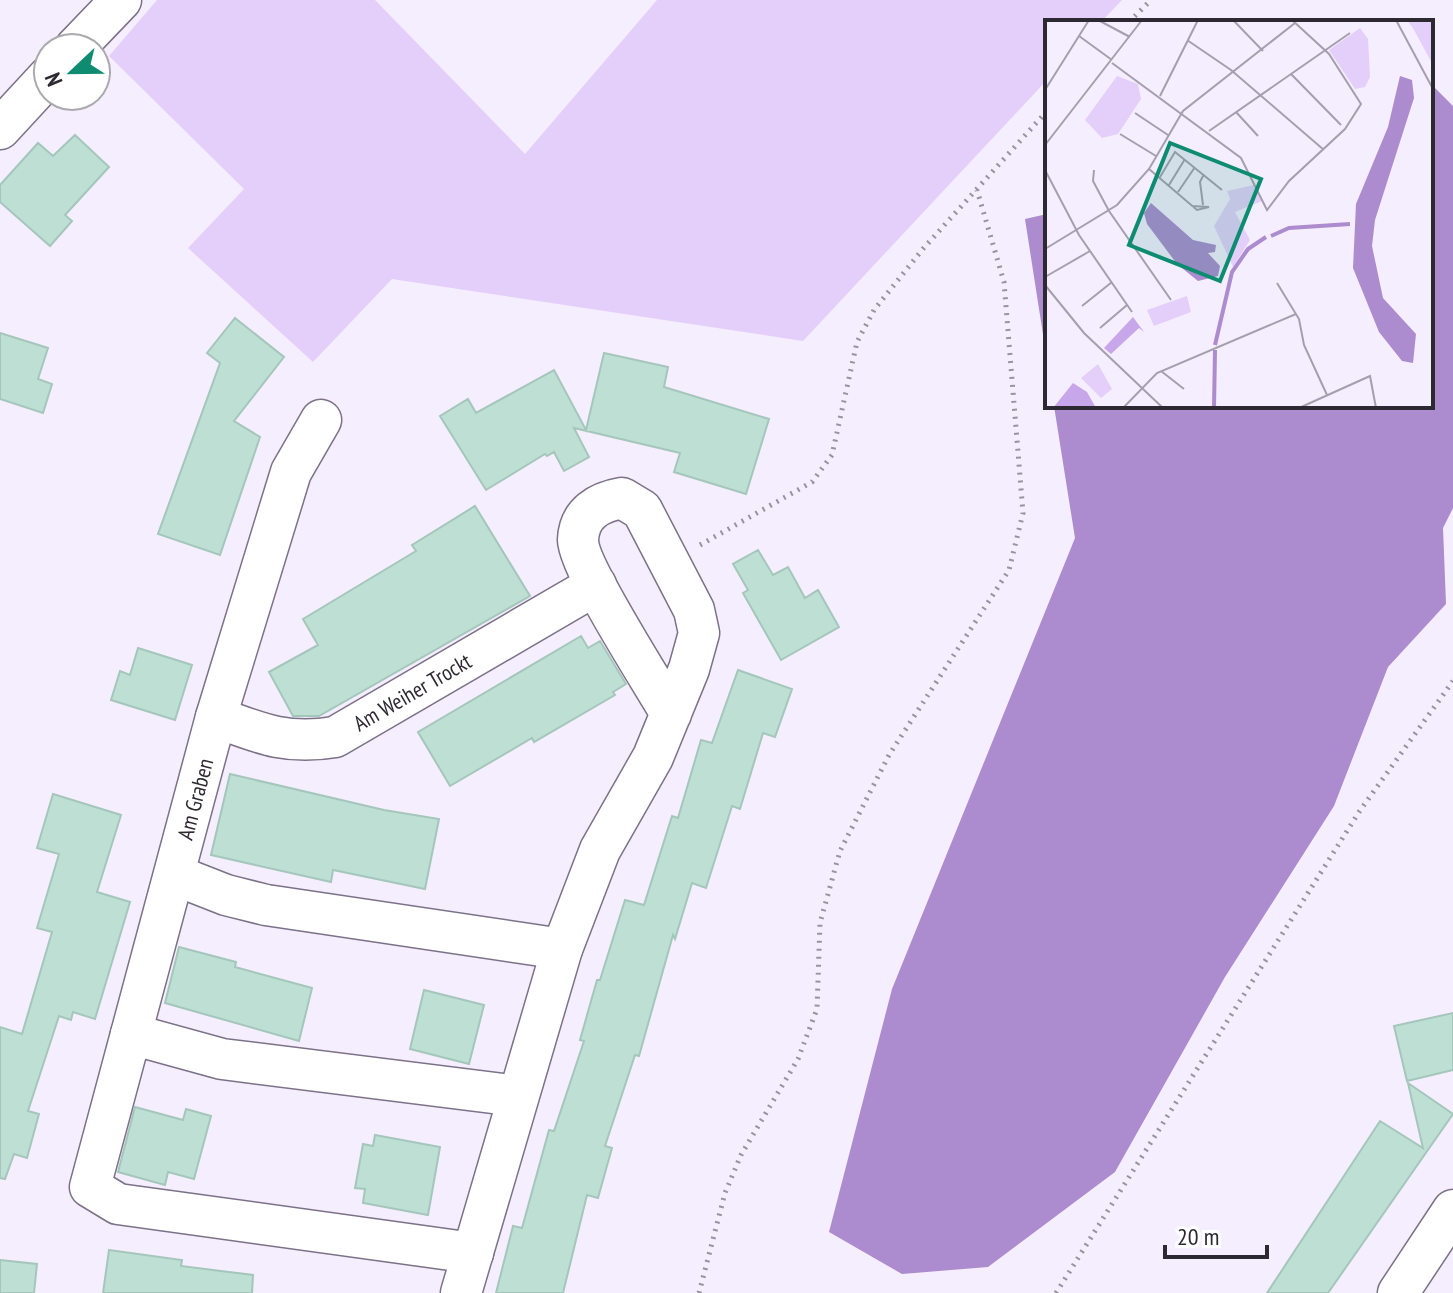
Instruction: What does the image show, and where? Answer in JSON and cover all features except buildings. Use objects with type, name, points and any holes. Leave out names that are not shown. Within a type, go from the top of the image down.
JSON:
[{"type":"street","points":[[90,32],[121,0]]},
{"type":"street","points":[[0,129],[32,94]]},
{"type":"street","name":"Am Graben","points":[[321,420],[291,472],[216,717],[90,1187],[118,1204],[473,1253]]},
{"type":"street","points":[[461,1293],[562,949],[600,850],[653,757],[671,714],[699,633],[694,610],[642,510],[622,498],[599,502],[582,522],[578,542],[596,585],[671,714]]},
{"type":"street","name":"Am Weiher Trockt","points":[[216,717],[264,735],[304,742],[335,737],[596,585]]},
{"type":"street","points":[[175,875],[226,895],[266,905],[562,949]]},
{"type":"street","points":[[131,1034],[222,1059],[518,1096]]},
{"type":"street","points":[[1398,1293],[1453,1210]]},
{"type":"path","points":[[1131,20],[1151,0]]},
{"type":"path","points":[[671,561],[812,482],[832,455],[857,342],[874,310],[922,250],[1045,113]]},
{"type":"path","points":[[699,1293],[725,1193],[741,1155],[798,1059],[817,1009],[820,923],[840,851],[889,755],[1009,570],[1023,513],[1004,282],[977,190]]},
{"type":"path","points":[[1056,1293],[1359,812],[1453,681]]},
{"type":"shaded area","points":[[157,0],[375,0],[525,154],[657,0],[1122,0],[1103,20],[1045,20],[1045,82],[803,341],[392,279],[313,362],[188,248],[244,189],[112,59],[112,52]]},
{"type":"shaded area","points":[[1433,86],[1453,106],[1453,508],[1443,528],[1446,604],[1388,667],[1334,806],[1225,977],[1115,1172],[988,1267],[902,1274],[829,1232],[892,989],[1075,538],[1054,408],[1433,408]]},
{"type":"shaded area","points":[[1045,214],[1045,347],[1025,219]]}]
